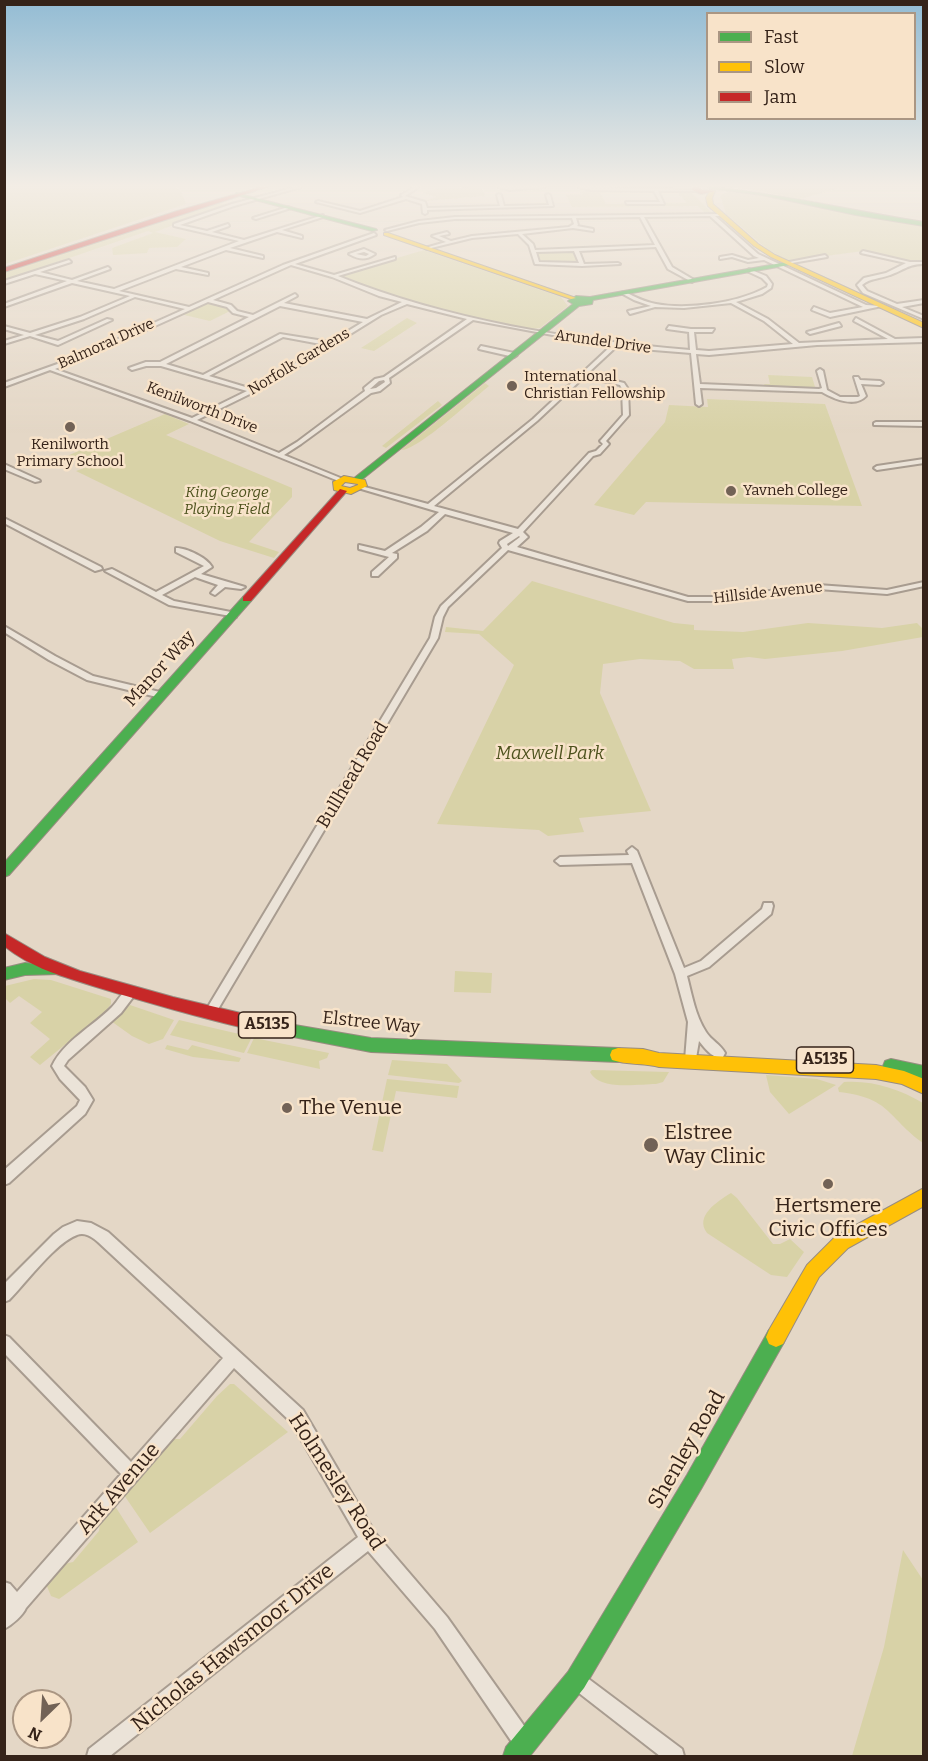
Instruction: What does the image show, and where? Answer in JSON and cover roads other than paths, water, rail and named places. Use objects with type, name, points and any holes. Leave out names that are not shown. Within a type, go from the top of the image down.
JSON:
[{"type":"main road","points":[[490,269],[580,300],[754,269]]},
{"type":"main road","points":[[797,269],[859,293],[874,306],[924,326]]},
{"type":"main road","points":[[342,486],[359,484],[580,300]]},
{"type":"main road","name":"Manor Way","points":[[4,872],[233,615],[342,486]]},
{"type":"main road","name":"Elstree Way","points":[[4,938],[22,960],[20,965],[7,974]]},
{"type":"main road","name":"Elstree Way","points":[[13,949],[60,970],[131,992],[210,1013],[318,1037],[371,1045],[651,1056],[659,1060],[719,1053],[874,1063],[924,1073]]},
{"type":"main road","name":"Elstree Way","points":[[7,974],[25,969],[60,970]]},
{"type":"main road","name":"Elstree Way","points":[[691,1056],[876,1072],[904,1078],[924,1087]]},
{"type":"main road","name":"Shenley Road","points":[[515,1756],[576,1680],[694,1482],[809,1277],[842,1242],[924,1196]]},
{"type":"street","points":[[4,283],[47,269]]},
{"type":"street","points":[[4,306],[105,269]]},
{"type":"street","points":[[114,291],[169,269]]},
{"type":"street","points":[[182,269],[206,277],[216,270]]},
{"type":"street","name":"Balmoral Drive","points":[[4,385],[51,369],[279,269]]},
{"type":"street","name":"Arundel Drive","points":[[310,269],[405,303],[471,319],[615,345],[694,352],[797,344],[924,340]]},
{"type":"street","points":[[334,276],[356,269]]},
{"type":"street","points":[[672,269],[692,281]]},
{"type":"street","points":[[795,269],[874,306]]},
{"type":"street","points":[[900,269],[861,281],[859,293],[924,318]]},
{"type":"street","points":[[630,312],[657,306],[693,306],[731,301],[762,293],[769,288],[770,284],[767,279],[749,270]]},
{"type":"street","points":[[37,273],[187,308]]},
{"type":"street","points":[[623,293],[657,306]]},
{"type":"street","points":[[161,364],[295,295]]},
{"type":"street","points":[[4,344],[82,318],[134,296]]},
{"type":"street","points":[[206,300],[229,306],[235,312],[253,317]]},
{"type":"street","points":[[731,301],[759,316],[797,344]]},
{"type":"street","points":[[897,306],[924,301]]},
{"type":"street","name":"Norfolk Gardens","points":[[192,420],[253,391],[368,321],[405,303]]},
{"type":"street","points":[[279,304],[368,321]]},
{"type":"street","points":[[814,309],[830,315],[874,306]]},
{"type":"street","points":[[279,455],[300,443],[369,392],[383,386],[389,380],[386,378],[471,319]]},
{"type":"street","points":[[58,343],[109,320]]},
{"type":"street","points":[[856,320],[894,341]]},
{"type":"street","points":[[810,332],[839,326]]},
{"type":"street","points":[[4,327],[68,345]]},
{"type":"street","points":[[669,328],[691,331],[712,330]]},
{"type":"street","points":[[822,329],[845,342]]},
{"type":"street","points":[[691,331],[699,404]]},
{"type":"street","points":[[203,377],[282,335],[331,344]]},
{"type":"street","points":[[429,507],[535,420],[615,345]]},
{"type":"street","points":[[481,348],[514,355]]},
{"type":"street","points":[[132,368],[146,364],[161,364],[253,391]]},
{"type":"street","name":"Kenilworth Drive","points":[[51,369],[192,420],[279,455],[342,486]]},
{"type":"street","points":[[820,371],[825,387],[823,390]]},
{"type":"street","name":"Bullhead Road","points":[[210,1013],[434,638],[439,617],[445,606],[524,537],[519,532],[626,415],[625,389],[622,384],[583,375]]},
{"type":"street","points":[[697,386],[762,386],[823,390],[839,399],[857,400],[863,396],[857,380],[880,383]]},
{"type":"street","points":[[876,424],[924,424]]},
{"type":"street","points":[[877,468],[924,461]]},
{"type":"street","points":[[7,469],[37,481]]},
{"type":"street","points":[[359,484],[429,507],[519,532]]},
{"type":"street","points":[[386,553],[424,529],[444,511]]},
{"type":"street","points":[[4,520],[98,569]]},
{"type":"street","points":[[362,547],[394,556],[375,574]]},
{"type":"street","name":"Hillside Avenue","points":[[509,548],[688,598],[721,599],[818,588],[887,592],[924,584]]},
{"type":"street","points":[[156,595],[196,575],[208,565],[179,550]]},
{"type":"street","points":[[109,571],[172,603],[233,615]]},
{"type":"street","points":[[196,575],[241,587]]},
{"type":"street","points":[[215,593],[223,584]]},
{"type":"street","points":[[4,628],[52,658],[90,678],[161,695]]},
{"type":"street","points":[[560,861],[633,855],[681,974],[694,1022],[703,1038],[719,1053]]},
{"type":"street","points":[[681,974],[705,964],[767,911],[768,906]]},
{"type":"street","points":[[4,1179],[81,1110],[87,1100],[83,1092],[62,1075],[58,1066],[64,1056],[117,1010],[131,992]]},
{"type":"street","points":[[691,1056],[694,1022]]},
{"type":"street","name":"Holmesley Road","points":[[4,1295],[31,1265],[67,1233],[79,1228],[93,1230],[297,1416],[369,1539],[441,1623],[526,1744]]},
{"type":"street","points":[[4,1342],[132,1474]]},
{"type":"street","name":"Ark Avenue","points":[[4,1620],[233,1358]]},
{"type":"street","name":"Nicholas Hawsmoor Drive","points":[[96,1756],[369,1539]]},
{"type":"street","points":[[4,1590],[18,1606]]},
{"type":"street","points":[[576,1680],[675,1756]]},
{"type":"place","name":"International Christian Fellowship","points":[[512,386]]},
{"type":"place","name":"Kenilworth Primary School","points":[[70,427]]},
{"type":"place","name":"Yavneh College","points":[[731,491]]},
{"type":"place","name":"The Venue","points":[[287,1108]]},
{"type":"place","name":"Elstree Way Clinic","points":[[651,1145]]},
{"type":"place","name":"Hertsmere Civic Offices","points":[[828,1184]]},
{"type":"park label","name":"King George Playing Field","points":[[227,502]]},
{"type":"park label","name":"Maxwell Park","points":[[550,754]]}]
